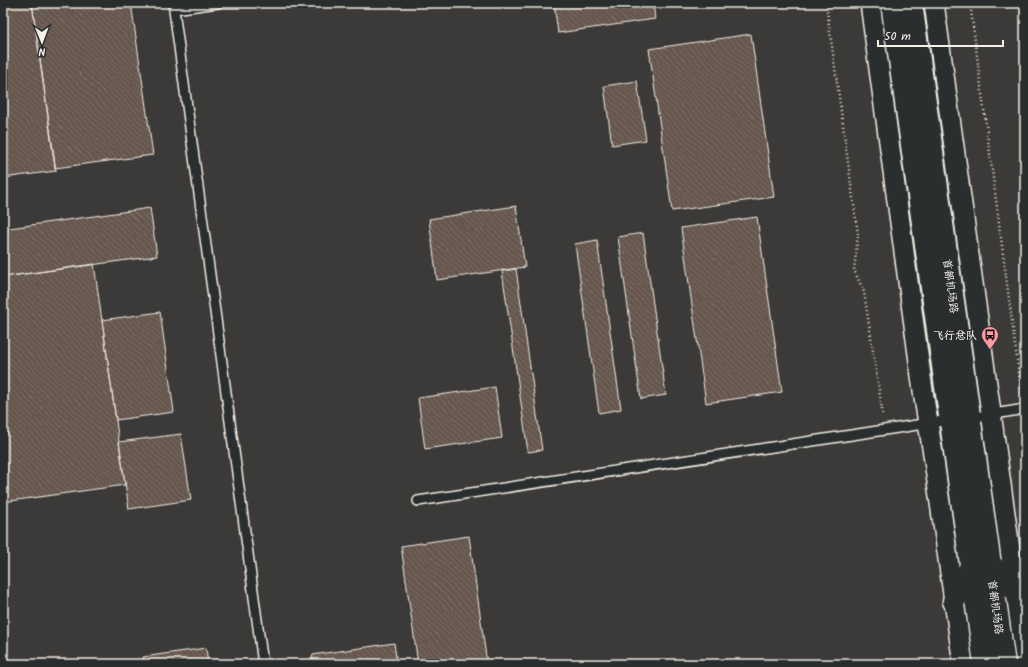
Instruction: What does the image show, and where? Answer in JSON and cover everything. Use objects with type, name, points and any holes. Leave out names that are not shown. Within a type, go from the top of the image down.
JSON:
[{"type":"street","points":[[870,3],[963,664]]},
{"type":"street","name":"首都机场路","points":[[892,3],[961,419]]},
{"type":"street","name":"首都机场路","points":[[911,3],[961,419],[981,565],[1004,664]]},
{"type":"street","name":"首都机场路","points":[[934,3],[1025,657]]},
{"type":"street","points":[[954,601],[981,565],[1016,591]]},
{"type":"street","name":"首都机场路","points":[[981,565],[984,664]]},
{"type":"lane","points":[[218,3],[173,6],[263,664]]},
{"type":"lane","points":[[418,501],[1024,409]]},
{"type":"path","points":[[826,3],[858,234],[854,270],[864,292],[883,416]]},
{"type":"path","points":[[970,3],[1024,409]]},
{"type":"building","points":[[3,3],[32,3],[56,171],[3,178]]},
{"type":"building","points":[[32,3],[131,3],[153,155],[55,168]]},
{"type":"building","points":[[554,3],[653,3],[655,19],[558,33]]},
{"type":"building","points":[[751,34],[774,197],[672,211],[649,49]]},
{"type":"building","points":[[637,81],[646,140],[612,145],[604,86]]},
{"type":"building","points":[[516,206],[525,267],[437,280],[429,219]]},
{"type":"building","points":[[150,208],[157,256],[3,277],[3,229]]},
{"type":"building","points":[[757,217],[782,392],[706,403],[681,228]]},
{"type":"building","points":[[643,233],[666,395],[641,399],[618,237]]},
{"type":"building","points":[[597,240],[621,409],[599,413],[575,244]]},
{"type":"building","points":[[94,264],[125,485],[3,502],[3,277]]},
{"type":"building","points":[[516,269],[542,450],[528,452],[502,271]]},
{"type":"building","points":[[160,312],[174,412],[116,420],[102,320]]},
{"type":"building","points":[[495,387],[502,438],[425,449],[418,398]]},
{"type":"building","points":[[181,434],[191,500],[129,509],[119,442]]},
{"type":"building","points":[[469,536],[487,664],[418,664],[401,546]]},
{"type":"building","points":[[394,643],[397,664],[314,664],[312,655]]},
{"type":"building","points":[[206,648],[208,664],[144,664],[143,657]]},
{"type":"place","name":"飞行总队","points":[[990,350]]}]
